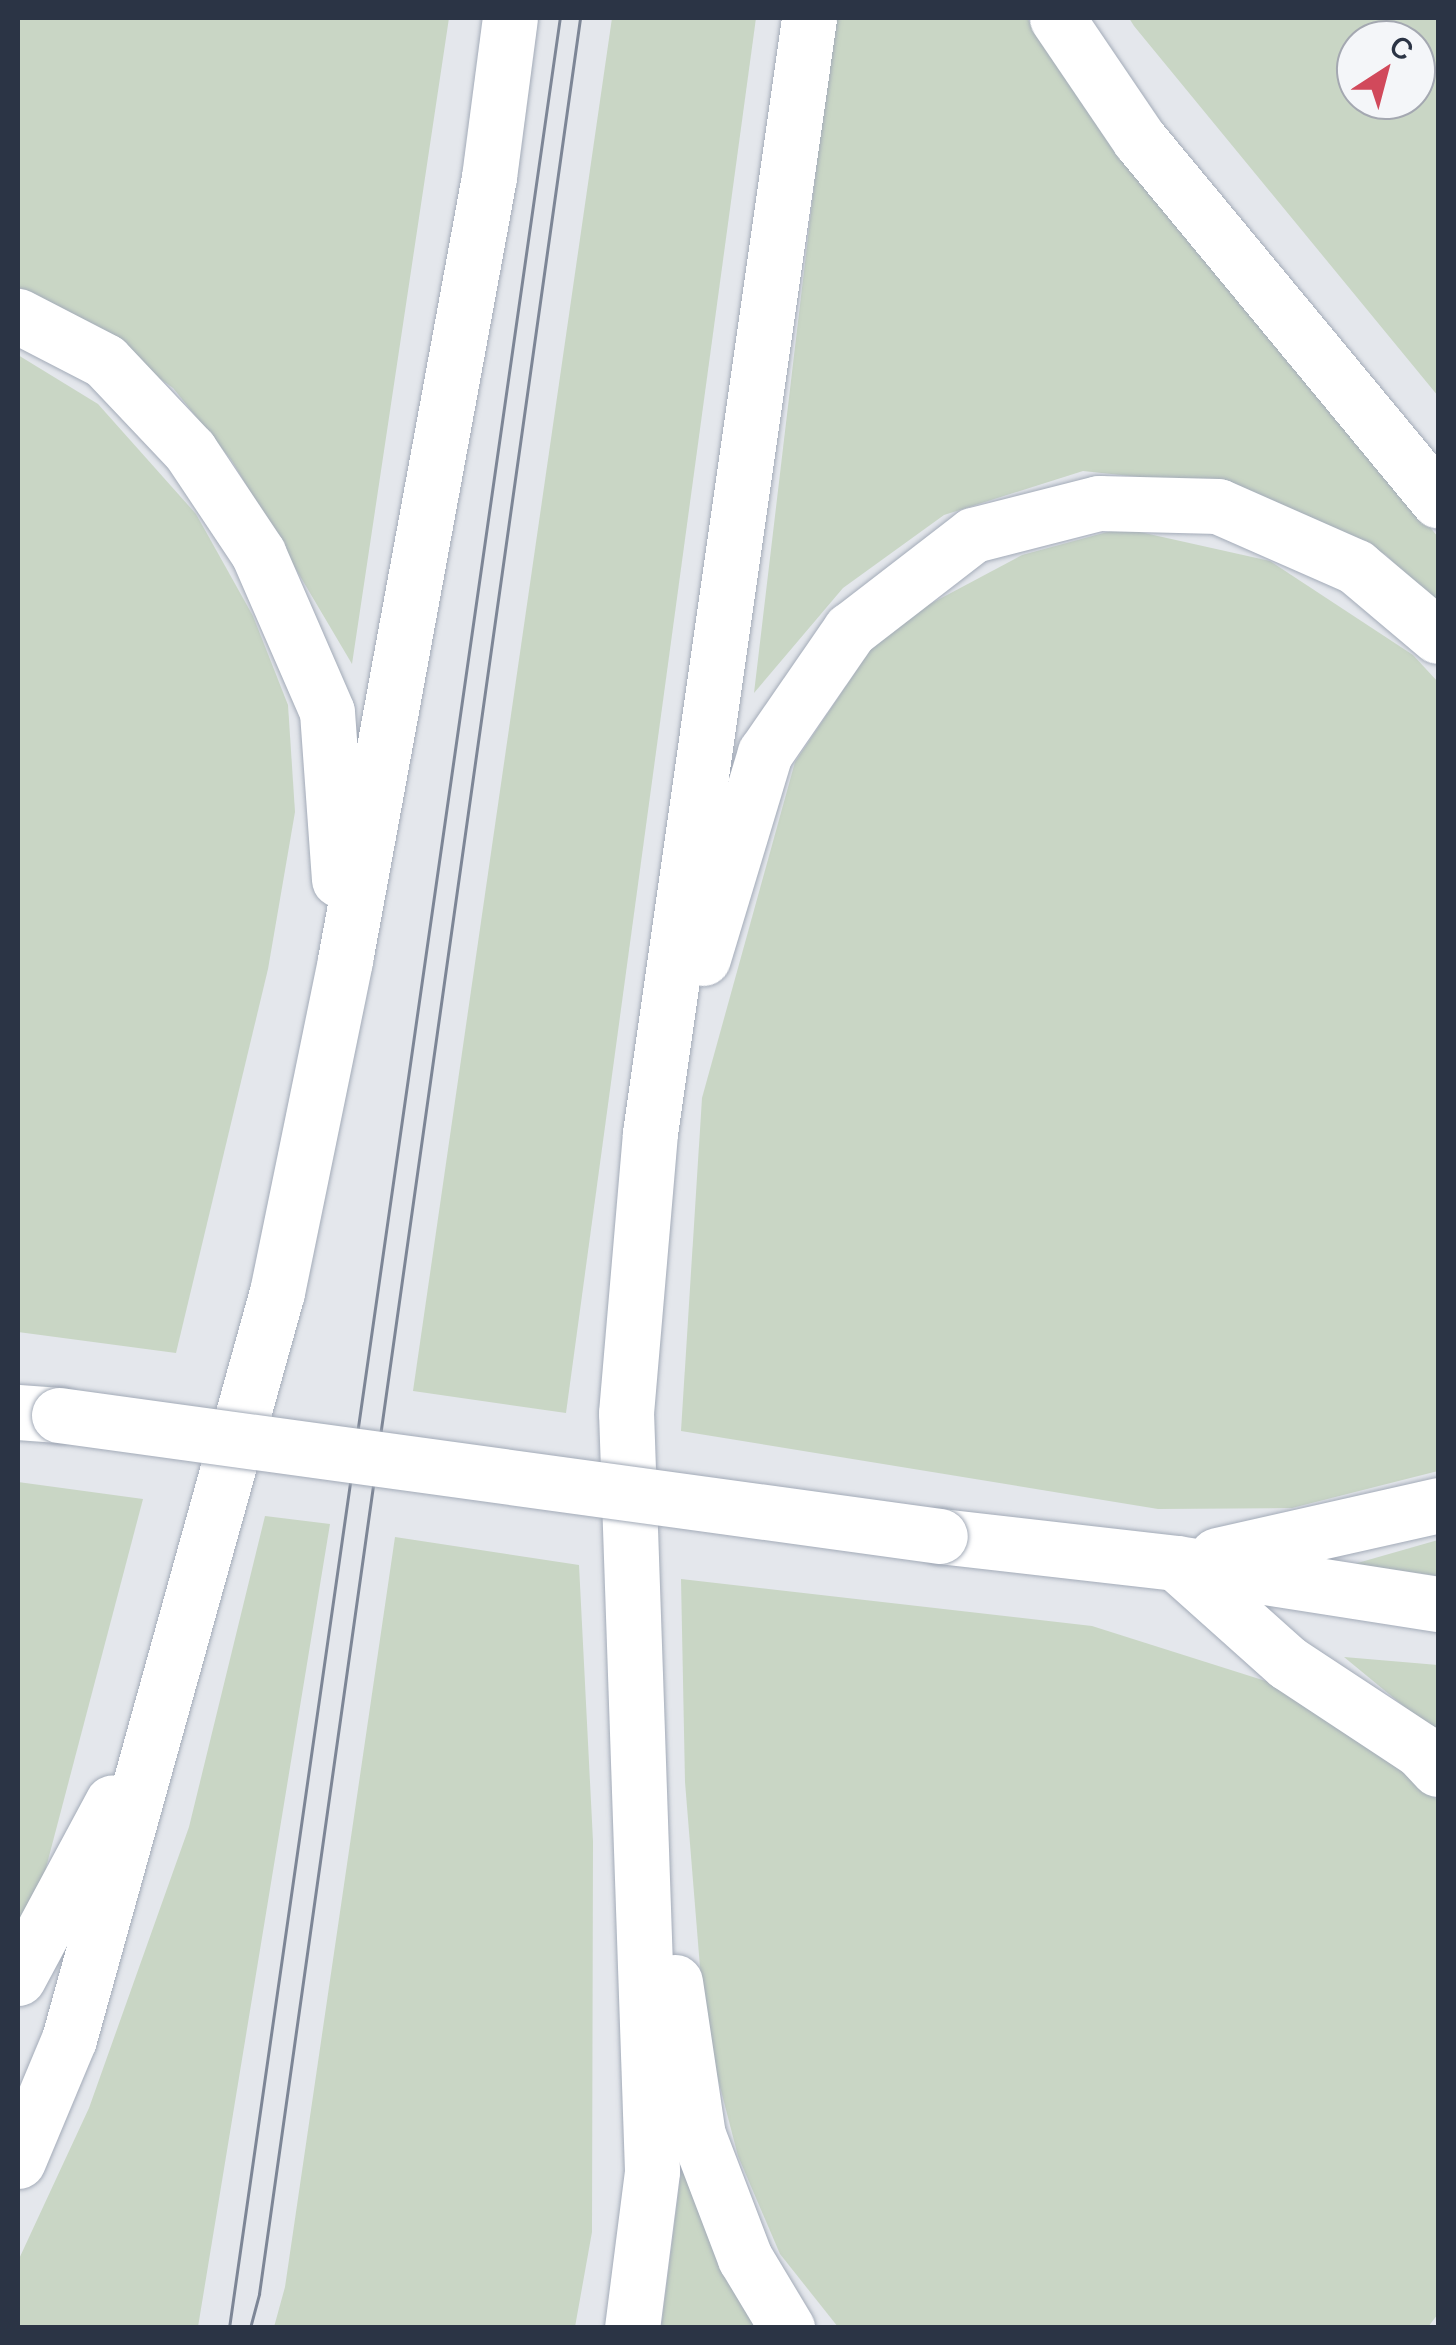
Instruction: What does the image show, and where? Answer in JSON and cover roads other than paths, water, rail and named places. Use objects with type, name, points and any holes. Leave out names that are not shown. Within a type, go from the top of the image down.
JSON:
[{"type":"main road","points":[[18,2160],[69,2038],[277,1292],[344,960],[489,177],[510,18]]},
{"type":"main road","points":[[632,2328],[652,2171],[626,1413],[650,1134],[808,18]]},
{"type":"main road","points":[[1057,18],[1139,139],[1438,500]]},
{"type":"main road","points":[[18,316],[105,361],[190,451],[258,553],[327,712],[344,960]]},
{"type":"main road","points":[[650,1134],[765,753],[850,630],[973,536],[1099,503],[1218,506],[1356,567],[1438,636]]},
{"type":"main road","points":[[38,1414],[940,1536],[1176,1563],[1438,1604]]},
{"type":"main road","points":[[1176,1563],[1315,1536],[1438,1505]]},
{"type":"main road","points":[[1176,1563],[1288,1663],[1420,1750],[1438,1769]]},
{"type":"main road","points":[[634,1694],[698,2135],[745,2258],[786,2328]]},
{"type":"main road","points":[[18,1978],[160,1713]]},
{"type":"tram line","points":[[229,2328],[560,18]]},
{"type":"tram line","points":[[250,2328],[259,2294],[580,18]]}]
